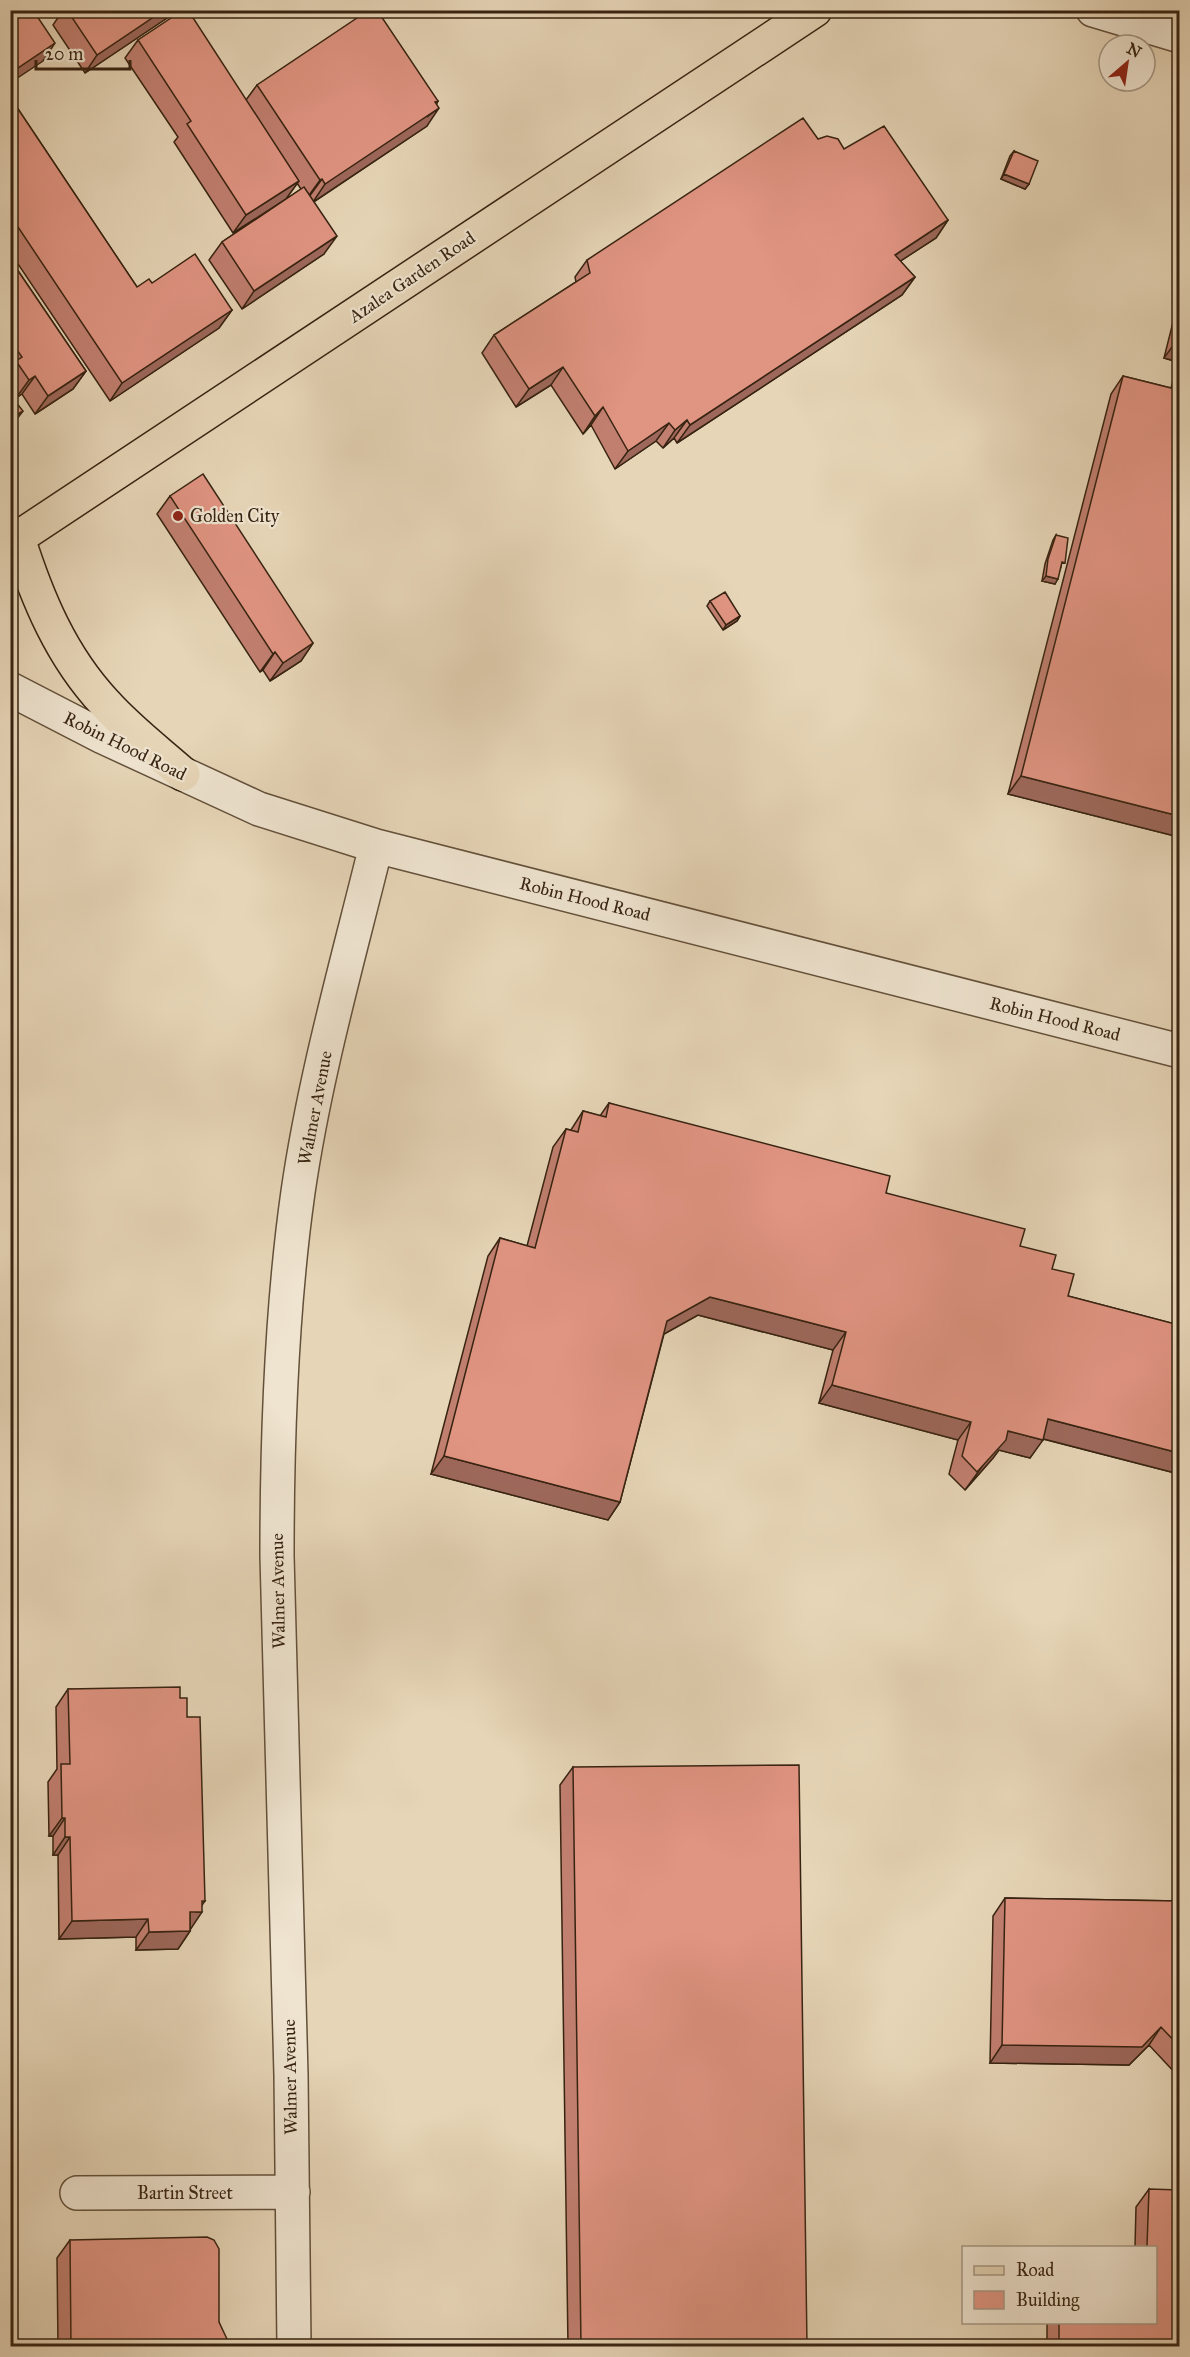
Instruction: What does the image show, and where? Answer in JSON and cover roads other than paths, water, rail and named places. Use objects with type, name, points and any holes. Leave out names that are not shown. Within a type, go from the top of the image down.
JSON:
[{"type":"main road","name":"Azalea Garden Road","points":[[14,541],[815,10]]},
{"type":"main road","points":[[14,541],[56,636],[85,680],[105,704],[183,774]]},
{"type":"street","points":[[1093,10],[1179,36]]},
{"type":"street","name":"Robin Hood Road","points":[[13,698],[259,809],[376,846],[1179,1051]]},
{"type":"street","name":"Walmer Avenue","points":[[294,2346],[293,2193],[277,1556],[277,1482],[283,1337],[298,1192],[320,1077],[376,846]]},
{"type":"street","name":"Bartin Street","points":[[77,2193],[293,2193]]},
{"type":"place","name":"Golden City","points":[[178,516]]}]
